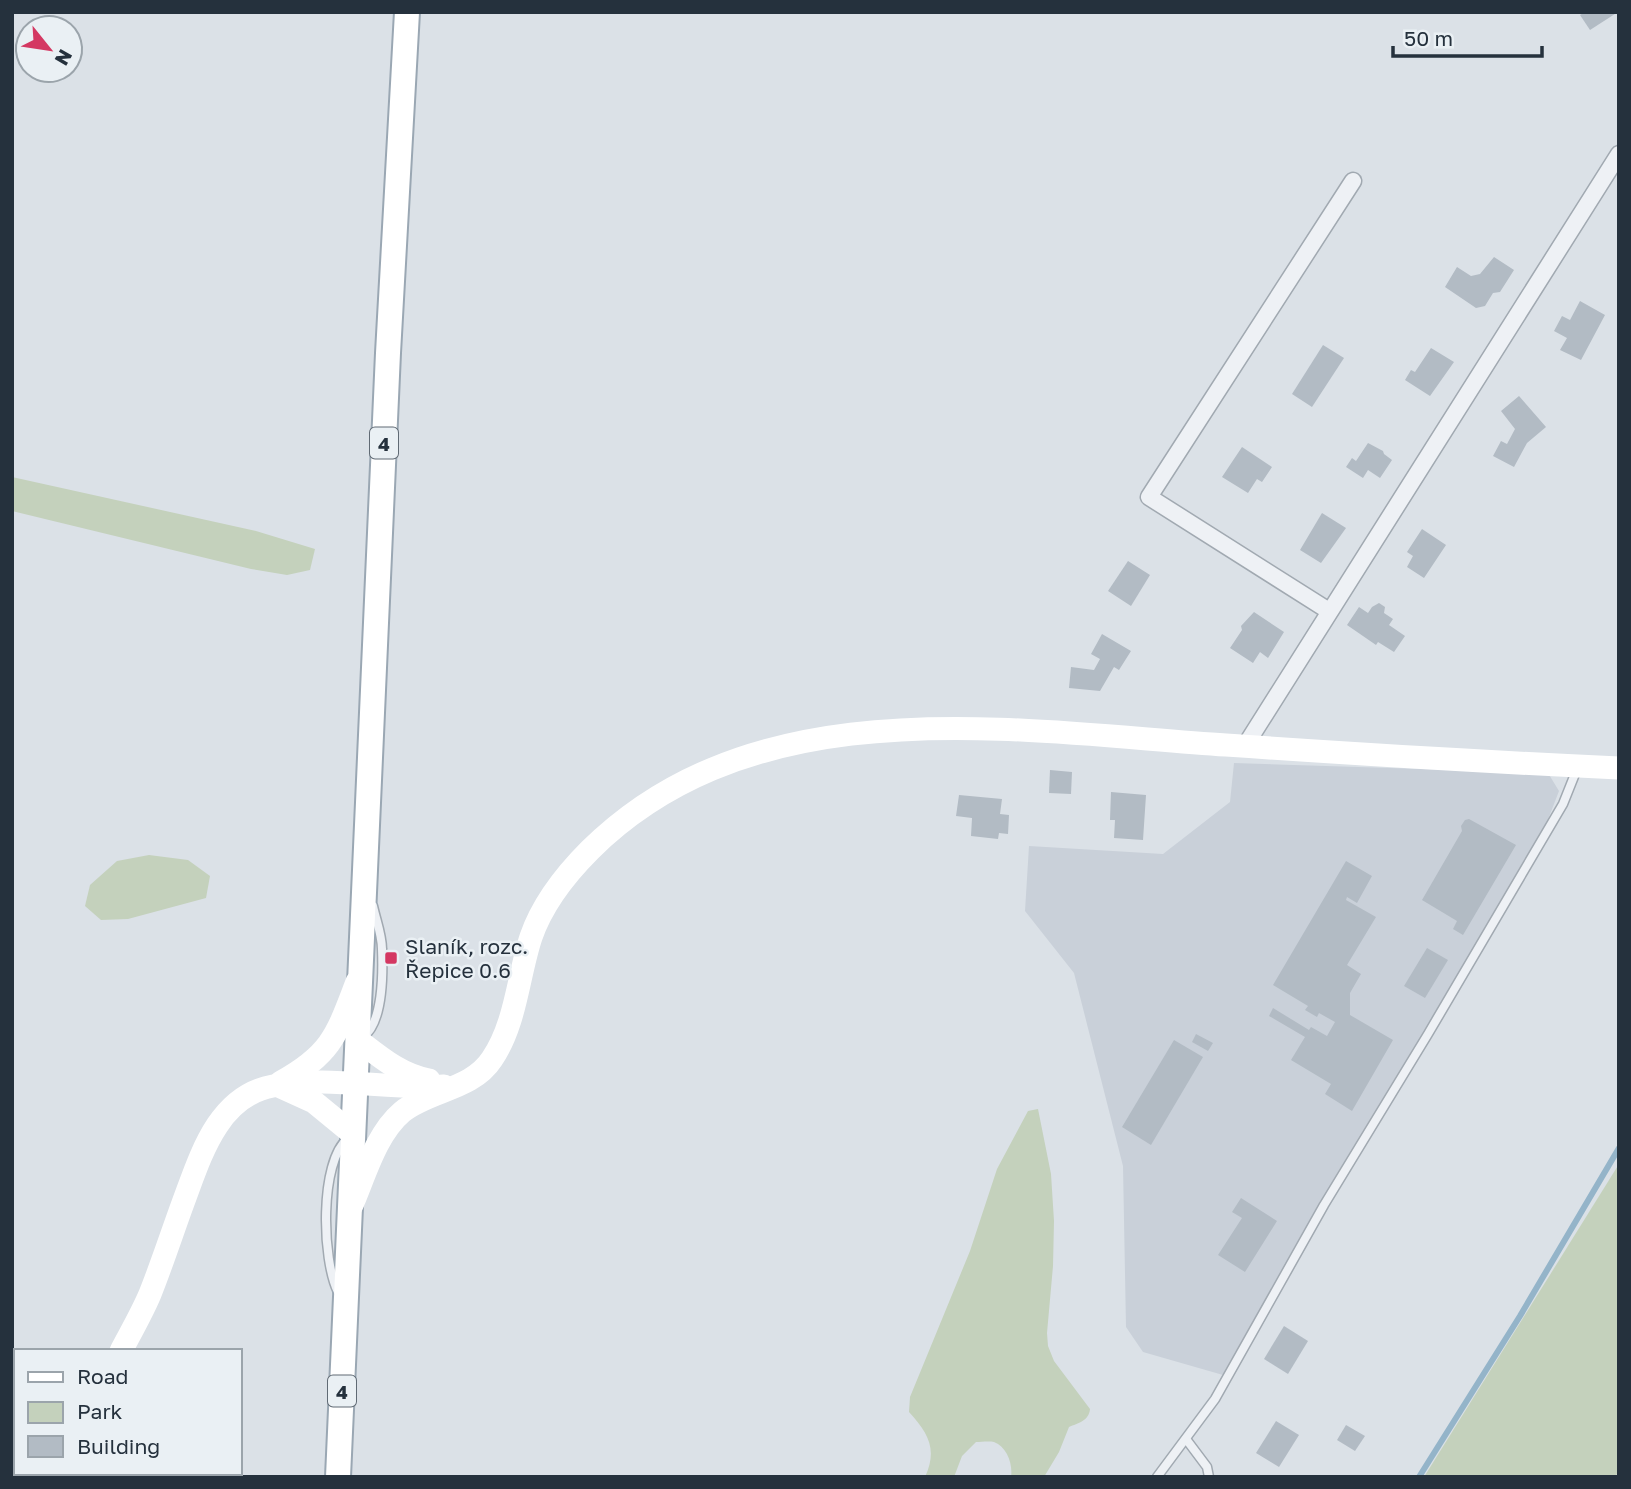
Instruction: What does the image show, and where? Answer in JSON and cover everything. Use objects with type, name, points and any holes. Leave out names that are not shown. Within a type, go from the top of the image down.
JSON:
[{"type":"main road","name":"4","points":[[338,1477],[387,367],[407,12]]},
{"type":"street","points":[[1245,746],[1619,154]]},
{"type":"street","points":[[1329,611],[1149,497],[1353,180]]},
{"type":"street","points":[[349,1211],[378,1146],[395,1120],[413,1105],[460,1084],[485,1069],[501,1043],[535,925],[557,890],[591,850],[617,827],[672,789],[702,774],[773,749],[810,740],[877,730],[920,728],[1029,732],[1619,768]]},
{"type":"street","points":[[122,1349],[149,1296],[199,1160],[213,1131],[226,1114],[252,1093],[302,1070],[322,1054],[338,1030],[360,972]]},
{"type":"street","points":[[358,1040],[407,1074],[460,1084]]},
{"type":"street","points":[[274,1085],[356,1084],[420,1087],[460,1084]]},
{"type":"street","points":[[274,1085],[294,1091],[314,1102],[353,1134]]},
{"type":"lane","points":[[1157,1477],[1215,1399],[1324,1205],[1563,804],[1578,766]]},
{"type":"lane","points":[[358,1040],[370,1032],[378,1014],[382,949],[365,873]]},
{"type":"lane","points":[[345,1306],[334,1283],[326,1235],[331,1163],[340,1145],[353,1134]]},
{"type":"lane","points":[[1186,1439],[1207,1467],[1209,1477]]},
{"type":"shaded area","points":[[1234,763],[1548,773],[1559,791],[1544,830],[1223,1375],[1143,1352],[1126,1327],[1123,1166],[1074,973],[1025,911],[1029,846],[1163,854],[1230,802]]},
{"type":"green space","points":[[12,477],[256,531],[315,549],[310,570],[287,575],[251,569],[12,511]]},
{"type":"green space","points":[[149,855],[188,860],[210,876],[206,898],[128,919],[101,920],[85,906],[90,885],[117,861]]},
{"type":"green space","points":[[1038,1109],[1051,1174],[1054,1221],[1048,1346],[1054,1361],[1090,1409],[1089,1413],[1083,1421],[1069,1427],[1059,1452],[1044,1477],[1011,1477],[1010,1462],[999,1444],[976,1442],[962,1456],[954,1477],[925,1477],[931,1450],[926,1434],[909,1412],[910,1397],[970,1251],[997,1169],[1028,1111]]},
{"type":"green space","points":[[1619,1164],[1619,1471],[1615,1477],[1424,1477]]},
{"type":"building","points":[[1585,12],[1618,12],[1590,30],[1580,15]]},
{"type":"building","points":[[1494,257],[1514,270],[1500,292],[1493,293],[1485,306],[1476,308],[1445,287],[1457,267],[1471,276],[1480,274]]},
{"type":"building","points":[[1580,301],[1605,315],[1581,360],[1560,350],[1567,338],[1554,331],[1562,316],[1570,320]]},
{"type":"building","points":[[1323,345],[1344,358],[1312,407],[1292,394]]},
{"type":"building","points":[[1431,348],[1454,362],[1430,396],[1405,380],[1411,370],[1415,372]]},
{"type":"building","points":[[1519,396],[1546,427],[1527,443],[1514,467],[1493,456],[1501,441],[1507,444],[1515,429],[1501,411]]},
{"type":"building","points":[[1368,443],[1383,451],[1392,460],[1380,478],[1368,470],[1363,478],[1346,467],[1352,458],[1356,461]]},
{"type":"building","points":[[1242,447],[1272,467],[1262,482],[1257,479],[1248,493],[1222,477]]},
{"type":"building","points":[[1322,513],[1346,528],[1321,563],[1300,550]]},
{"type":"building","points":[[1422,529],[1446,545],[1424,578],[1407,567],[1413,556],[1407,552]]},
{"type":"building","points":[[1128,561],[1150,575],[1131,606],[1108,591]]},
{"type":"building","points":[[1379,603],[1385,607],[1384,613],[1393,619],[1389,625],[1405,636],[1394,652],[1378,642],[1376,645],[1347,625],[1359,607],[1368,613]]},
{"type":"building","points":[[1254,612],[1284,632],[1268,658],[1260,652],[1253,663],[1230,648],[1242,630],[1241,626]]},
{"type":"building","points":[[1102,634],[1131,651],[1119,670],[1114,667],[1100,691],[1069,688],[1071,667],[1094,670],[1100,659],[1091,654]]},
{"type":"building","points":[[1050,770],[1072,772],[1071,794],[1049,793]]},
{"type":"building","points":[[1111,792],[1146,795],[1143,840],[1114,838],[1115,820],[1110,820]]},
{"type":"building","points":[[959,795],[1002,799],[1000,814],[1009,815],[1008,834],[999,833],[998,839],[971,836],[972,818],[956,816]]},
{"type":"building","points":[[1469,819],[1516,845],[1463,935],[1453,929],[1457,921],[1422,900],[1462,831],[1461,826]]},
{"type":"building","points":[[1346,861],[1372,876],[1357,903],[1347,897],[1346,900],[1376,917],[1347,965],[1361,974],[1350,993],[1350,1015],[1393,1040],[1352,1111],[1325,1094],[1331,1084],[1291,1060],[1305,1037],[1269,1016],[1273,1008],[1309,1030],[1311,1027],[1327,1036],[1335,1022],[1319,1013],[1317,1017],[1305,1010],[1308,1006],[1273,985]]},
{"type":"building","points":[[1427,948],[1448,960],[1425,998],[1404,986]]},
{"type":"building","points":[[1196,1034],[1213,1043],[1208,1051],[1192,1042]]},
{"type":"building","points":[[1174,1040],[1203,1057],[1151,1145],[1122,1127]]},
{"type":"building","points":[[1241,1198],[1277,1221],[1245,1272],[1218,1255],[1242,1218],[1232,1212]]},
{"type":"building","points":[[1284,1326],[1308,1341],[1288,1374],[1264,1359]]},
{"type":"building","points":[[1276,1421],[1299,1435],[1279,1467],[1256,1453]]},
{"type":"building","points":[[1346,1425],[1365,1436],[1355,1451],[1337,1440]]},
{"type":"waterway","points":[[1419,1477],[1520,1316],[1619,1148]]},
{"type":"place","name":"Slaník, rozc. Řepice 0.6","points":[[391,958]]}]
